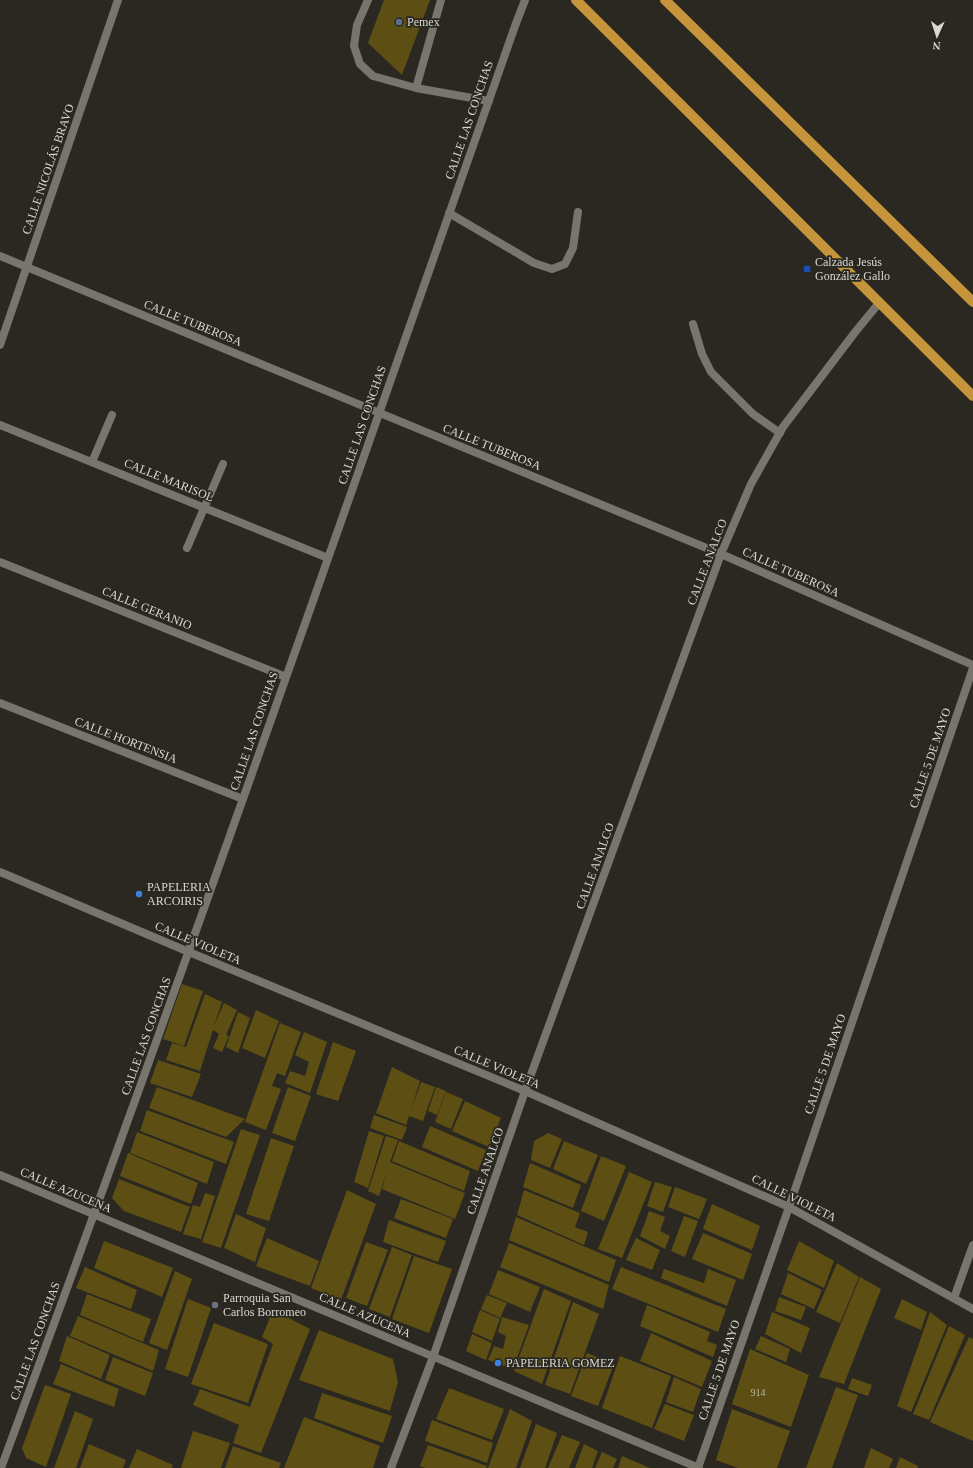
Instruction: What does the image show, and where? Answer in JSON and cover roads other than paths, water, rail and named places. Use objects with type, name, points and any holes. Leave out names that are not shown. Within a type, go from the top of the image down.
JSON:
[{"type":"main road","points":[[576,0],[973,396]]},
{"type":"main road","points":[[665,0],[973,302]]},
{"type":"street","name":"CALLE NICOLÁS BRAVO","points":[[0,345],[118,0]]},
{"type":"street","points":[[368,0],[358,25],[354,46],[360,64],[373,76],[416,88],[489,101]]},
{"type":"street","points":[[416,88],[441,0]]},
{"type":"street","name":"CALLE LAS CONCHAS","points":[[1,1468],[189,952],[515,26],[526,0]]},
{"type":"street","points":[[449,213],[478,232],[534,264],[552,269],[565,264],[573,248],[578,212]]},
{"type":"street","name":"CALLE TUBEROSA","points":[[0,256],[721,554],[973,666]]},
{"type":"street","name":"CALLE ANALCO","points":[[391,1468],[433,1357],[525,1091],[721,554],[751,484],[780,433],[856,331],[879,303]]},
{"type":"street","points":[[693,324],[702,354],[711,372],[752,414],[780,433]]},
{"type":"street","points":[[92,462],[112,415]]},
{"type":"street","name":"CALLE MARISOL","points":[[0,425],[328,558]]},
{"type":"street","points":[[186,548],[223,464]]},
{"type":"street","name":"CALLE GERANIO","points":[[0,562],[286,677]]},
{"type":"street","name":"CALLE 5 DE MAYO","points":[[698,1468],[789,1207],[973,666]]},
{"type":"street","name":"CALLE HORTENSIA","points":[[0,703],[243,799]]},
{"type":"street","name":"CALLE VIOLETA","points":[[0,872],[525,1091],[789,1207],[973,1308]]},
{"type":"street","name":"CALLE AZUCENA","points":[[0,1175],[698,1468]]},
{"type":"street","points":[[954,1298],[973,1245]]},
{"type":"place","name":"Pemex","points":[[399,22]]},
{"type":"place","name":"Calzada Jesús González Gallo","points":[[807,269]]},
{"type":"place","name":"PAPELERIA ARCOIRIS","points":[[139,894]]},
{"type":"place","name":"Parroquia San Carlos Borromeo","points":[[215,1305]]},
{"type":"place","name":"PAPELERIA GOMEZ","points":[[498,1363]]}]
